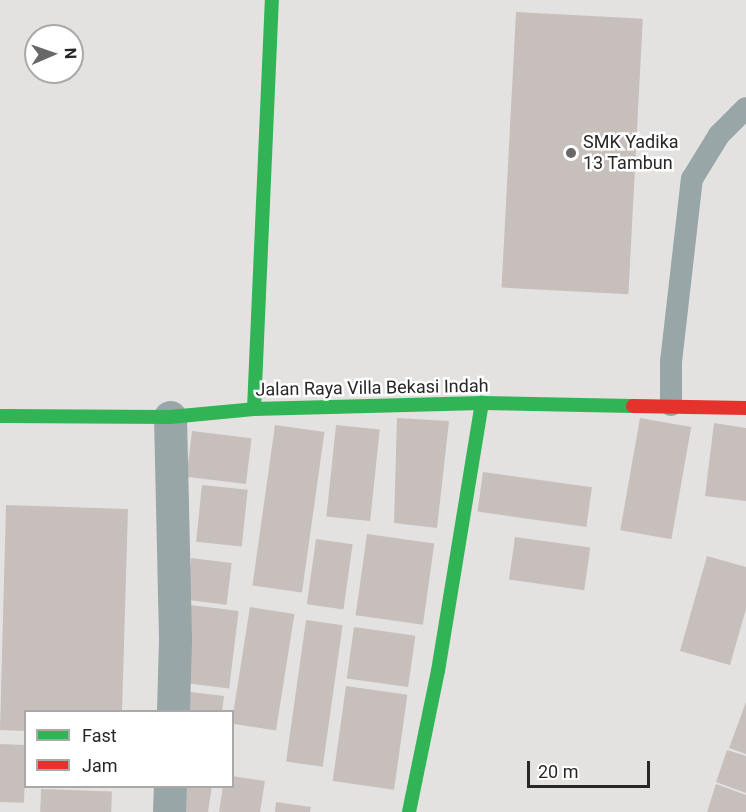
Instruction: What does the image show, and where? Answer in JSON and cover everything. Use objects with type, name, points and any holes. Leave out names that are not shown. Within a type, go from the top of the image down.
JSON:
[{"type":"street","points":[[254,409],[266,182],[272,0]]},
{"type":"street","points":[[409,812],[438,671],[482,403]]},
{"type":"street","name":"Jalan Raya Villa Bekasi Indah","points":[[0,416],[170,417],[254,409],[482,403],[746,408]]},
{"type":"street","points":[[170,417],[175,639],[173,710]]},
{"type":"street","points":[[170,788],[170,812]]},
{"type":"lane","points":[[671,405],[671,362],[692,179],[719,135],[746,108]]},
{"type":"building","name":"SMK Yadika 13 Tambun","points":[[516,12],[643,19],[628,294],[502,288]]},
{"type":"building","points":[[397,418],[449,421],[437,528],[394,523]]},
{"type":"building","points":[[640,418],[691,427],[671,539],[620,530]]},
{"type":"building","points":[[714,423],[746,428],[746,501],[705,496]]},
{"type":"building","points":[[275,425],[325,432],[302,592],[252,585]]},
{"type":"building","points":[[336,425],[380,430],[370,521],[326,516]]},
{"type":"building","points":[[192,431],[252,438],[246,484],[186,477]]},
{"type":"building","points":[[483,472],[592,487],[586,527],[477,512]]},
{"type":"building","points":[[202,485],[248,490],[242,546],[196,542]]},
{"type":"building","points":[[6,505],[128,509],[122,710],[24,710],[24,731],[0,730]]},
{"type":"building","points":[[367,534],[434,543],[423,625],[356,615]]},
{"type":"building","points":[[515,537],[590,548],[584,590],[509,580]]},
{"type":"building","points":[[316,539],[353,544],[343,610],[307,604]]},
{"type":"building","points":[[707,556],[746,567],[746,609],[730,665],[680,651]]},
{"type":"building","points":[[191,558],[232,563],[227,605],[186,600]]},
{"type":"building","points":[[190,605],[239,611],[229,688],[180,682]]},
{"type":"building","points":[[250,607],[294,614],[276,731],[234,724],[234,710]]},
{"type":"building","points":[[306,620],[343,625],[323,767],[286,762]]},
{"type":"building","points":[[354,627],[415,636],[408,687],[347,678]]},
{"type":"building","points":[[346,686],[407,695],[394,790],[333,781]]},
{"type":"building","points":[[182,691],[224,696],[222,710],[180,710]]},
{"type":"building","points":[[746,702],[746,754],[729,748]]},
{"type":"building","points":[[0,744],[24,745],[24,803],[0,802]]},
{"type":"building","points":[[727,750],[746,756],[746,793],[716,782]]},
{"type":"building","points":[[234,776],[265,781],[260,812],[219,812],[223,788],[234,788]]},
{"type":"building","points":[[716,784],[746,795],[746,812],[707,812]]},
{"type":"building","points":[[182,788],[212,788],[208,812],[177,812]]},
{"type":"building","points":[[41,789],[112,791],[111,812],[40,812]]},
{"type":"building","points":[[276,802],[311,807],[310,812],[275,812]]},
{"type":"traffic: fast","points":[[254,409],[272,0]]},
{"type":"traffic: fast","points":[[0,416],[170,417],[254,409],[482,403],[633,406]]},
{"type":"traffic: fast","points":[[409,812],[438,671],[482,403]]},
{"type":"traffic: jam","points":[[633,406],[746,408]]},
{"type":"place","name":"SMK Yadika 13 Tambun","points":[[571,153]]}]
